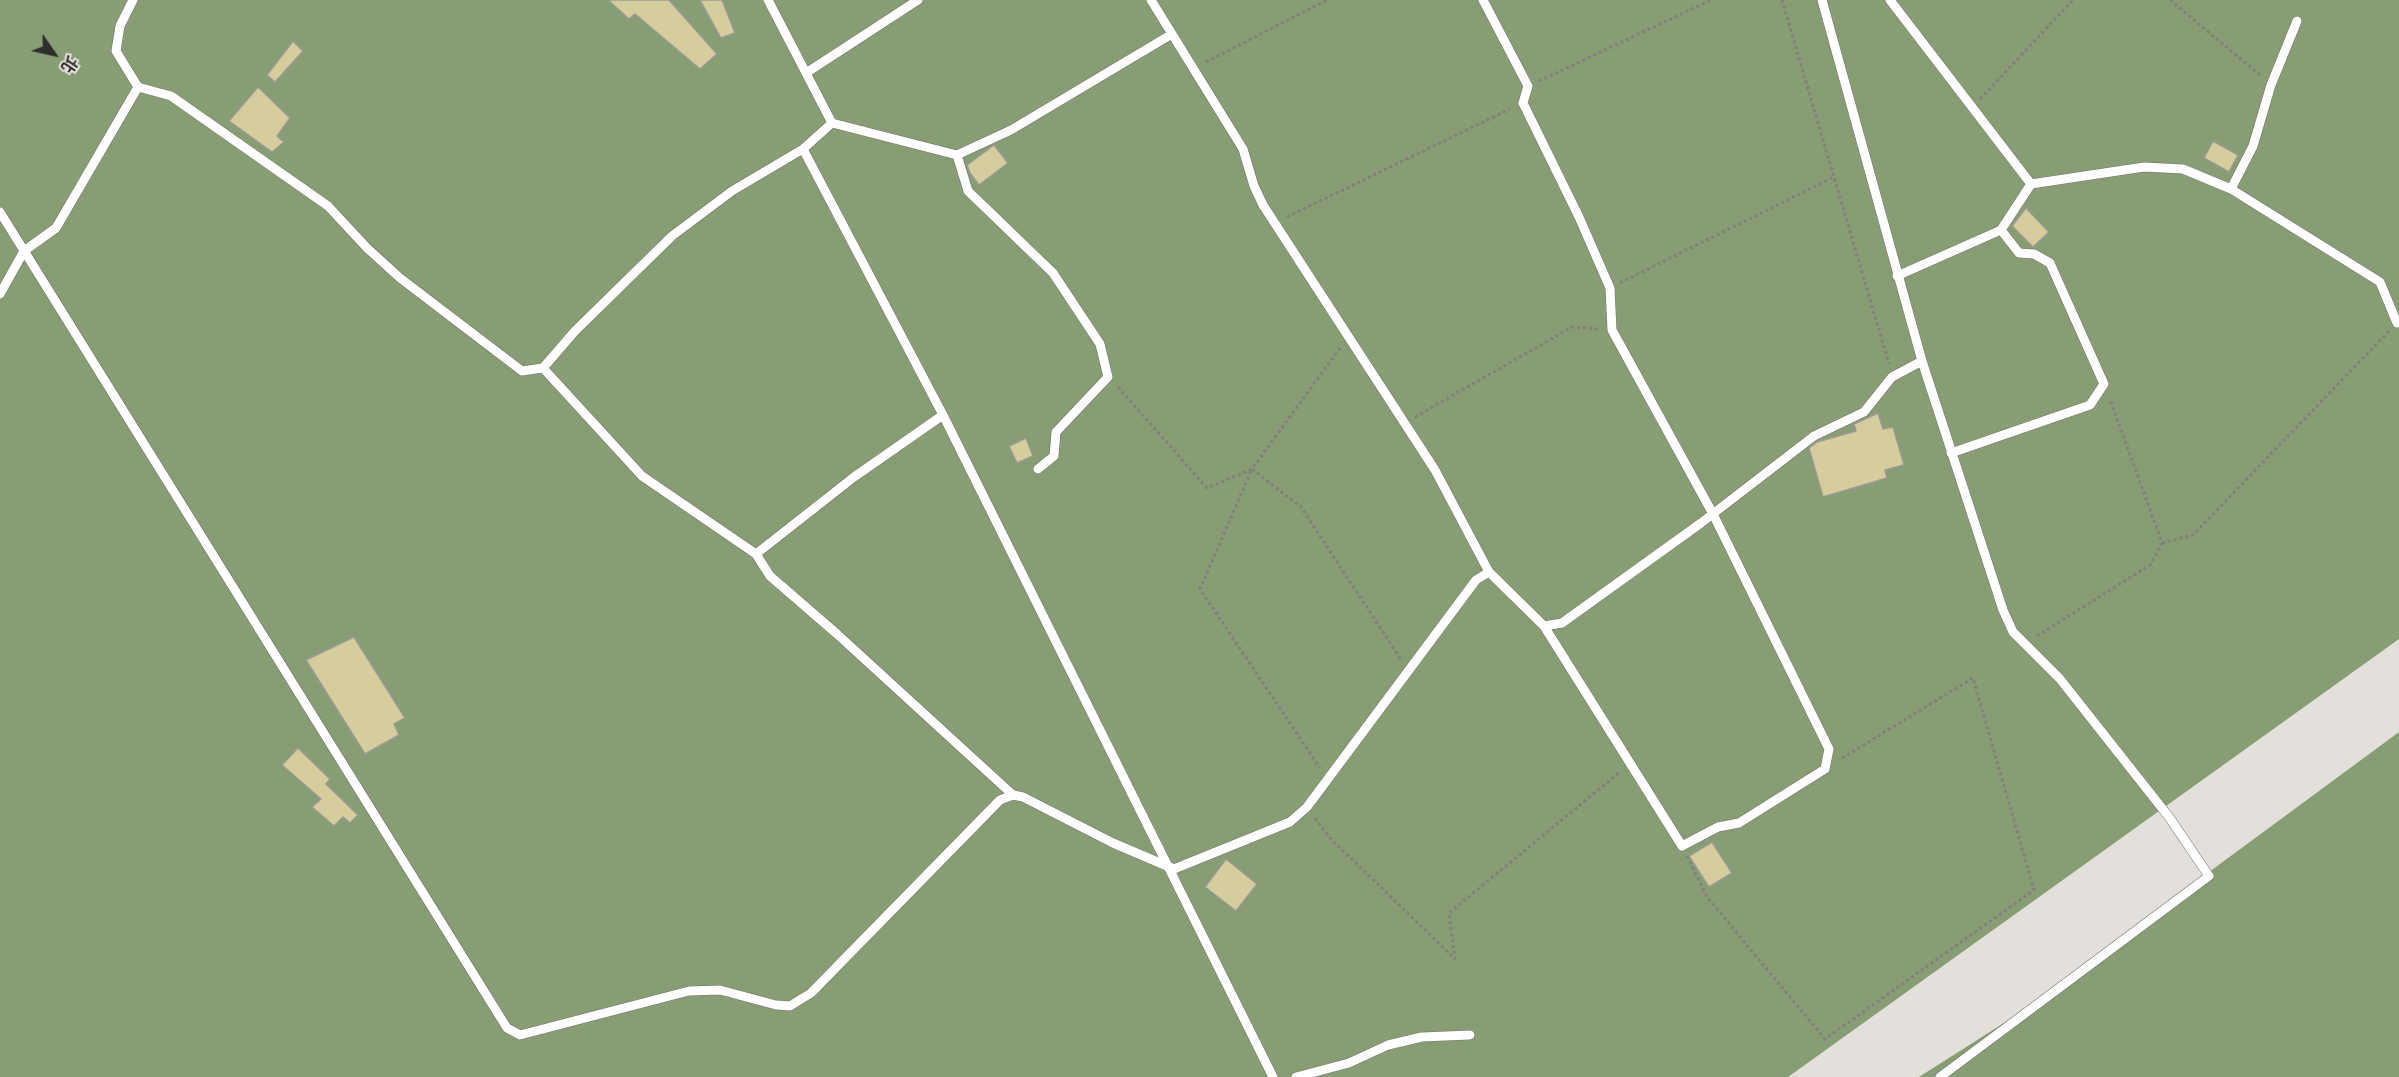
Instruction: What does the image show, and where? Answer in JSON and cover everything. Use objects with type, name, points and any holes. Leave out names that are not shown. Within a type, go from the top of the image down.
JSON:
[{"type":"lane","points":[[133,0],[120,26],[116,51],[138,87],[171,96],[328,206],[367,248],[400,278],[522,371],[543,368],[575,331],[672,236],[732,191],[803,149],[832,123]]},
{"type":"lane","points":[[768,0],[832,123],[957,155],[1011,130],[1172,34]]},
{"type":"lane","points":[[806,73],[918,0]]},
{"type":"lane","points":[[1151,0],[1243,149],[1254,186],[1274,223],[1435,470],[1489,572],[1544,626],[1682,846],[1719,827],[1739,823],[1825,769],[1829,748],[1713,514],[1612,330],[1610,288],[1579,217],[1523,103],[1528,86],[1483,0]]},
{"type":"lane","points":[[1821,0],[1922,361],[2003,610],[2013,632],[2060,679],[2161,806],[2209,876],[1940,1077]]},
{"type":"lane","points":[[1890,0],[2031,184]]},
{"type":"lane","points":[[2231,189],[2253,146],[2271,85],[2296,21]]},
{"type":"lane","points":[[0,294],[24,251],[56,228],[138,87]]},
{"type":"lane","points":[[803,149],[943,415],[1273,1077]]},
{"type":"lane","points":[[957,155],[968,190],[1053,273],[1100,344],[1108,377],[1056,432],[1054,456],[1038,469]]},
{"type":"lane","points":[[1897,276],[2001,230],[2031,184],[2144,167],[2183,169],[2231,189],[2380,282],[2397,323]]},
{"type":"lane","points":[[0,212],[507,1028],[520,1035],[689,991],[720,990],[776,1005],[790,1006],[811,993],[1000,800],[1013,795]]},
{"type":"lane","points":[[1951,453],[2090,405],[2104,384],[2050,263],[2034,254],[2019,253],[2001,230]]},
{"type":"lane","points":[[1544,626],[1562,623],[1713,514],[1814,436],[1864,412],[1892,377],[1922,361]]},
{"type":"lane","points":[[543,368],[642,476],[756,554],[770,576],[1013,795],[1023,797],[1113,843],[1174,869],[1290,822],[1307,807],[1476,580],[1489,572]]},
{"type":"lane","points":[[756,554],[854,477],[943,415]]},
{"type":"lane","points":[[1296,1077],[1349,1063],[1388,1045],[1422,1037],[1470,1035]]},
{"type":"path","points":[[1193,69],[1327,0]]},
{"type":"path","points":[[1528,86],[1711,0]]},
{"type":"path","points":[[1782,0],[1892,377]]},
{"type":"path","points":[[1972,108],[2073,0]]},
{"type":"path","points":[[2170,0],[2271,85]]},
{"type":"path","points":[[1274,223],[1523,103]]},
{"type":"path","points":[[1610,288],[1834,177]]},
{"type":"path","points":[[2025,644],[2150,565],[2162,543],[2193,535],[2397,323]]},
{"type":"path","points":[[1405,423],[1572,327],[1612,330]]},
{"type":"path","points":[[1327,780],[1200,589],[1252,469],[1348,337]]},
{"type":"path","points":[[1108,377],[1207,488],[1252,469]]},
{"type":"path","points":[[2104,384],[2162,543]]},
{"type":"path","points":[[1252,469],[1301,507],[1408,670]]},
{"type":"path","points":[[1682,846],[1707,897],[1825,1039],[2034,890],[1973,678],[1825,769]]},
{"type":"path","points":[[1307,807],[1330,838],[1455,959],[1449,913],[1630,764]]},
{"type":"shaded area","points":[[0,0],[2399,0],[2399,639],[1788,1077],[0,1077]]},
{"type":"shaded area","points":[[2399,732],[2399,1077],[1919,1077],[2007,1021]]},
{"type":"building","points":[[608,0],[669,0],[717,54],[700,69],[635,14],[629,19]]},
{"type":"building","points":[[700,0],[722,0],[735,33],[721,38]]},
{"type":"building","points":[[293,41],[303,51],[275,82],[267,75]]},
{"type":"building","points":[[258,87],[290,118],[277,136],[284,142],[272,152],[229,121]]},
{"type":"building","points":[[2213,141],[2238,155],[2229,172],[2204,158]]},
{"type":"building","points":[[994,145],[1008,163],[979,185],[967,165]]},
{"type":"building","points":[[2026,208],[2049,232],[2033,247],[2012,226]]},
{"type":"building","points":[[1878,413],[1883,429],[1893,427],[1904,465],[1885,470],[1887,478],[1823,497],[1809,448],[1817,442],[1856,431],[1854,424]]},
{"type":"building","points":[[1026,438],[1033,456],[1017,463],[1009,446]]},
{"type":"building","points":[[354,637],[405,718],[394,724],[399,735],[365,754],[306,660]]},
{"type":"building","points":[[298,748],[330,779],[326,784],[358,815],[350,823],[343,817],[334,826],[312,807],[321,799],[282,765]]},
{"type":"building","points":[[1712,842],[1732,873],[1709,887],[1689,856]]},
{"type":"building","points":[[1226,859],[1257,884],[1236,911],[1205,887]]}]
